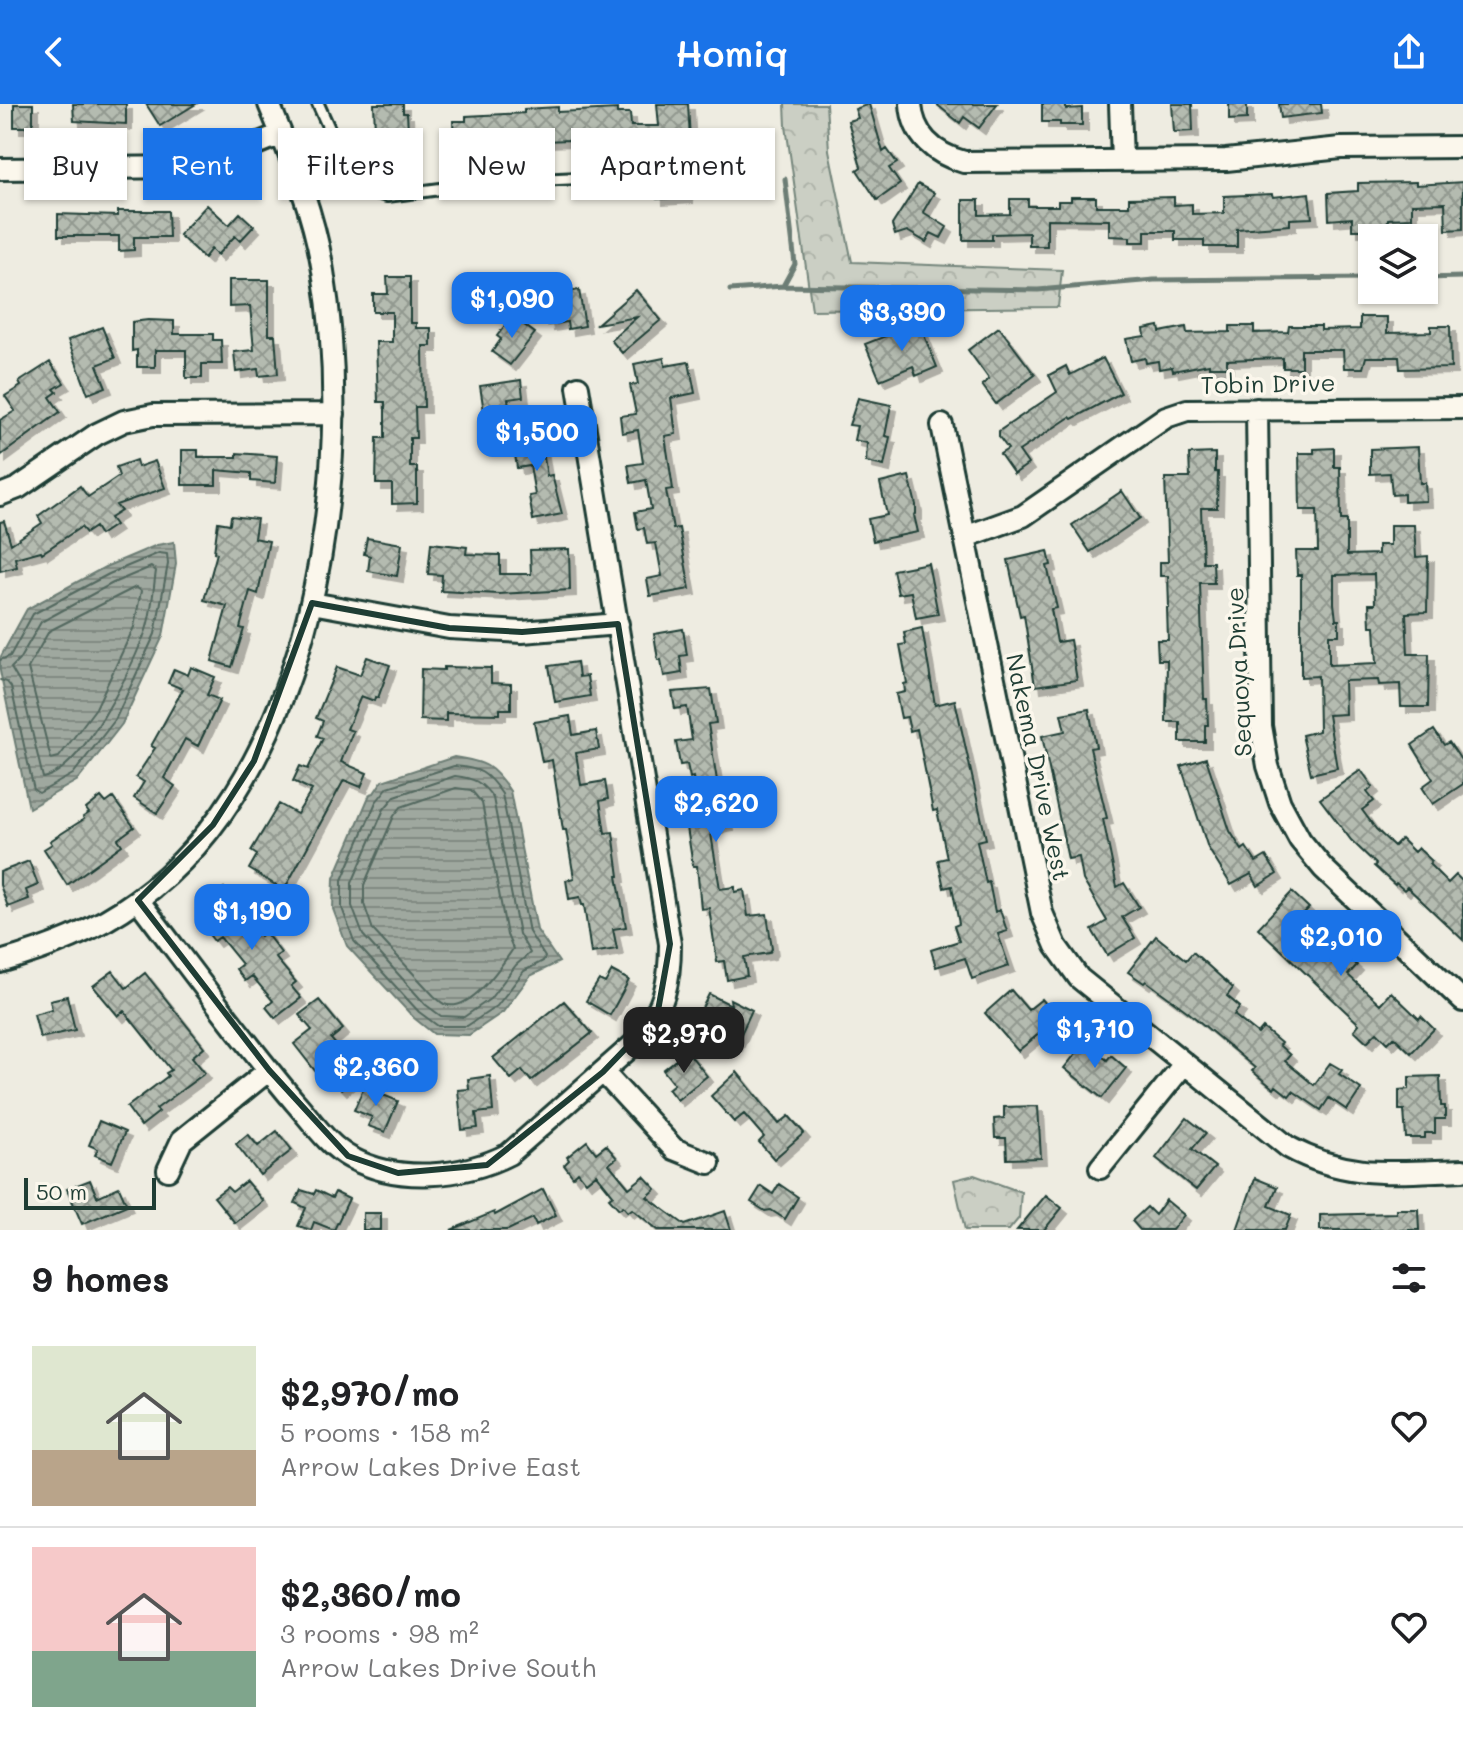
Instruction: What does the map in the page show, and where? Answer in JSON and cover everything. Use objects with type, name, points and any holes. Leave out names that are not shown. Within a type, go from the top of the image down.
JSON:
[{"type":"street","points":[[269,104],[279,128]]},
{"type":"street","points":[[911,104],[914,123],[934,149],[950,158],[982,163],[1226,160],[1341,148],[1463,147]]},
{"type":"street","points":[[1120,104],[1122,161]]},
{"type":"street","points":[[0,169],[189,167],[215,161],[278,135]]},
{"type":"street","points":[[0,962],[50,948],[86,931],[138,900],[180,863],[213,825],[254,761],[286,689],[312,603],[328,518],[334,414],[332,337],[323,268],[306,200]]},
{"type":"street","points":[[138,900],[269,1070],[330,1143],[370,1167],[398,1173],[460,1172],[487,1165],[509,1154],[641,1038],[657,1016],[666,992],[670,944],[578,387]]},
{"type":"street","name":"Tobin Drive","points":[[965,537],[1023,516],[1166,417],[1187,410],[1463,408]]},
{"type":"street","name":"Sequoya Drive","points":[[1257,409],[1261,726],[1268,766],[1280,803],[1300,840],[1323,868],[1463,1001]]},
{"type":"street","points":[[0,495],[18,488],[97,434],[124,421],[153,415],[334,414]]},
{"type":"street","name":"Nakema Drive West","points":[[942,425],[1042,913],[1051,935],[1079,978],[1288,1147],[1314,1161],[1341,1169],[1370,1172],[1463,1170]]},
{"type":"street","points":[[312,603],[449,628],[522,632],[618,624]]},
{"type":"street","points":[[1100,1168],[1184,1064]]},
{"type":"street","points":[[168,1170],[182,1140],[269,1070]]},
{"type":"street","points":[[603,1072],[674,1149],[709,1163]]},
{"type":"lane","points":[[318,104],[349,173],[363,189],[387,196],[494,182],[571,178]]},
{"type":"highlighted area","points":[[312,603],[449,628],[522,632],[618,624],[670,944],[657,1016],[603,1072],[487,1165],[398,1173],[348,1156],[269,1070],[138,900],[213,825],[254,761]]},
{"type":"green space","points":[[785,104],[826,104],[829,150],[852,262],[1062,270],[1058,307],[812,310]]},
{"type":"green space","points":[[974,1175],[1021,1192],[1019,1218],[1009,1230],[965,1230],[954,1180]]},
{"type":"water","points":[[174,542],[176,564],[163,636],[122,724],[78,780],[29,808],[0,671],[0,658],[27,609],[105,567],[157,545]]},
{"type":"water","points":[[454,757],[487,766],[510,791],[537,930],[559,962],[530,976],[503,1012],[469,1035],[434,1034],[414,1018],[347,946],[333,909],[334,878],[370,794],[382,781]]},
{"type":"building","points":[[14,104],[33,104],[33,127],[14,127]]},
{"type":"building","points":[[73,104],[126,104],[126,124],[74,121]]},
{"type":"building","points":[[146,104],[196,104],[160,126]]},
{"type":"building","points":[[374,104],[403,104],[408,128],[375,128]]},
{"type":"building","points":[[657,104],[688,104],[689,128],[571,128],[571,145],[570,140],[555,141],[555,128],[453,128],[453,121],[466,121],[466,116],[524,113],[524,109],[558,107],[558,112],[617,109],[617,113],[630,113],[631,126],[659,126]]},
{"type":"building","points":[[869,104],[883,152],[887,149],[897,163],[889,168],[900,184],[877,200],[857,170],[861,167],[848,121],[858,118],[855,109]]},
{"type":"building","points":[[936,104],[997,104],[979,128],[964,117],[960,123]]},
{"type":"building","points":[[1042,104],[1066,104],[1066,109],[1082,108],[1082,125],[1042,122]]},
{"type":"building","points":[[1172,104],[1192,104],[1193,131],[1174,132]]},
{"type":"building","points":[[1229,104],[1247,104],[1247,119],[1229,120]]},
{"type":"building","points":[[1279,104],[1321,104],[1322,113],[1281,118]]},
{"type":"building","points":[[1416,182],[1416,185],[1463,182],[1463,229],[1446,230],[1445,203],[1412,204],[1412,218],[1388,219],[1388,224],[1358,224],[1358,230],[1352,230],[1352,218],[1329,220],[1328,193],[1358,191],[1358,183]]},
{"type":"building","points":[[918,184],[934,193],[923,212],[947,227],[941,238],[931,233],[926,242],[907,231],[895,235],[892,225]]},
{"type":"building","points":[[1309,193],[1312,218],[1290,219],[1290,225],[1237,229],[1237,247],[1204,247],[1204,240],[1175,240],[1175,231],[1145,231],[1145,242],[1130,242],[1130,237],[1109,236],[1109,220],[1047,219],[1047,246],[1029,246],[1029,233],[992,234],[992,240],[963,240],[963,200],[979,200],[979,215],[1010,214],[1010,199],[1028,199],[1028,206],[1058,206],[1058,201],[1071,201],[1071,197],[1096,197],[1096,206],[1129,206],[1129,198],[1174,197],[1174,205],[1192,204],[1192,214],[1224,213],[1224,196],[1272,194],[1273,197]]},
{"type":"building","points":[[207,205],[229,225],[240,213],[254,226],[240,241],[235,236],[217,255],[211,249],[204,258],[179,235]]},
{"type":"building","points":[[118,211],[168,211],[169,237],[134,237],[134,250],[119,251],[119,236],[58,236],[58,214],[118,216]]},
{"type":"building","points":[[387,277],[410,277],[410,323],[416,323],[416,328],[431,328],[431,346],[423,346],[424,407],[415,407],[416,438],[410,438],[410,467],[417,467],[417,503],[392,504],[392,484],[376,484],[377,438],[385,438],[385,402],[378,402],[376,342],[392,342],[392,312],[373,312],[373,294],[388,294]]},
{"type":"building","points":[[229,280],[269,280],[269,335],[275,335],[278,374],[259,376],[258,369],[236,372],[234,352],[254,350],[250,306],[229,307]]},
{"type":"building","points":[[579,290],[585,326],[568,329],[567,322],[548,325],[544,296]]},
{"type":"building","points":[[636,290],[661,320],[622,353],[611,340],[637,317],[597,324]]},
{"type":"building","points":[[512,316],[535,333],[510,365],[492,352],[501,339],[497,336]]},
{"type":"building","points":[[1360,317],[1387,317],[1387,333],[1431,332],[1431,326],[1450,326],[1451,368],[1400,369],[1399,357],[1366,357],[1363,368],[1344,368],[1343,350],[1301,350],[1301,368],[1283,368],[1283,358],[1227,360],[1227,367],[1209,367],[1209,364],[1173,371],[1172,367],[1159,369],[1158,361],[1146,363],[1145,358],[1131,361],[1126,339],[1145,336],[1144,329],[1159,326],[1160,332],[1186,327],[1187,333],[1230,332],[1230,326],[1254,326],[1254,333],[1288,332],[1289,326],[1321,326],[1321,330],[1360,329]]},
{"type":"building","points":[[174,321],[174,334],[213,334],[213,340],[221,340],[222,364],[202,364],[202,378],[186,378],[186,350],[155,350],[155,367],[137,367],[137,350],[132,351],[132,322]]},
{"type":"building","points":[[919,323],[937,367],[916,376],[913,366],[880,380],[865,344]]},
{"type":"building","points":[[102,327],[115,358],[97,365],[106,387],[88,394],[68,340]]},
{"type":"building","points":[[999,327],[1035,375],[996,404],[982,385],[989,379],[968,350]]},
{"type":"building","points":[[664,358],[665,366],[689,362],[695,393],[671,398],[676,434],[665,436],[673,489],[666,490],[673,529],[679,528],[690,589],[650,596],[647,579],[662,576],[656,543],[647,544],[644,528],[638,529],[635,512],[651,509],[646,480],[631,483],[628,465],[643,463],[638,430],[622,433],[620,416],[636,414],[630,385],[638,384],[634,364]]},
{"type":"building","points":[[1103,358],[1121,393],[1072,419],[1070,417],[1019,451],[1028,464],[1014,474],[1000,454],[1008,449],[999,437],[999,431],[1057,392],[1049,375],[1066,366],[1070,375]]},
{"type":"building","points":[[50,362],[64,383],[54,389],[57,392],[50,397],[60,412],[0,456],[0,420],[15,411],[5,396],[21,386],[19,382]]},
{"type":"building","points":[[521,380],[523,397],[508,399],[511,420],[486,424],[480,386]]},
{"type":"building","points":[[858,398],[891,405],[885,436],[890,437],[884,466],[866,462],[867,443],[854,440],[857,426],[849,425]]},
{"type":"building","points":[[546,429],[548,446],[542,446],[547,476],[552,475],[562,514],[533,520],[529,496],[535,495],[530,466],[517,468],[512,435]]},
{"type":"building","points":[[1418,447],[1420,483],[1425,483],[1426,501],[1404,502],[1404,494],[1392,495],[1390,473],[1370,474],[1370,449]]},
{"type":"building","points":[[1334,448],[1334,467],[1340,467],[1341,520],[1347,520],[1347,555],[1378,554],[1378,545],[1390,545],[1390,525],[1414,525],[1416,557],[1428,556],[1427,612],[1406,613],[1408,654],[1429,654],[1428,707],[1401,707],[1400,684],[1379,685],[1378,680],[1344,681],[1345,714],[1328,715],[1337,768],[1311,774],[1302,735],[1319,731],[1318,676],[1301,677],[1301,575],[1297,575],[1296,551],[1318,551],[1317,510],[1300,510],[1299,453],[1314,453],[1314,449]],"holes":[[[1374,574],[1375,604],[1369,604],[1370,626],[1375,626],[1377,663],[1329,665],[1329,635],[1339,635],[1334,575]]]},
{"type":"building","points":[[182,450],[198,450],[198,457],[237,457],[237,453],[277,456],[275,483],[251,481],[251,473],[216,470],[216,485],[182,485]]},
{"type":"building","points":[[1215,453],[1217,508],[1201,508],[1203,562],[1213,562],[1214,583],[1200,583],[1204,699],[1207,699],[1208,725],[1205,725],[1205,742],[1180,742],[1180,722],[1166,722],[1167,660],[1158,660],[1157,640],[1168,640],[1168,576],[1160,576],[1160,562],[1168,562],[1165,478],[1190,478],[1189,454]]},
{"type":"building","points":[[136,460],[138,467],[155,461],[165,488],[116,505],[121,511],[110,518],[115,525],[100,535],[95,527],[86,533],[81,527],[42,553],[15,558],[17,567],[0,571],[0,522],[4,521],[11,544],[42,523],[38,516],[80,486],[88,497],[119,476],[116,467]]},
{"type":"building","points":[[909,476],[918,532],[873,541],[868,519],[887,515],[880,483]]},
{"type":"building","points":[[1122,491],[1140,518],[1090,552],[1072,525]]},
{"type":"building","points":[[231,516],[257,519],[254,538],[269,541],[258,594],[250,591],[240,628],[244,629],[232,667],[212,661],[227,606],[204,600],[217,553],[214,552],[218,522],[230,524]]},
{"type":"building","points":[[367,538],[402,544],[397,576],[368,571],[370,556],[364,554]]},
{"type":"building","points":[[431,543],[467,547],[466,554],[500,555],[500,574],[531,574],[530,550],[569,549],[570,590],[499,594],[441,591],[442,575],[428,574]]},
{"type":"building","points":[[1048,551],[1051,565],[1047,566],[1057,608],[1051,609],[1057,642],[1070,640],[1077,680],[1035,686],[1024,615],[1020,616],[1008,560]]},
{"type":"building","points":[[928,563],[938,614],[916,618],[911,592],[898,594],[893,570]]},
{"type":"building","points":[[922,628],[935,705],[955,700],[986,839],[977,841],[986,883],[989,882],[995,912],[1000,910],[1007,931],[998,934],[1009,966],[972,979],[965,958],[936,967],[931,950],[959,941],[954,926],[959,924],[952,886],[944,888],[938,860],[947,858],[937,810],[933,811],[917,729],[910,731],[907,717],[901,718],[896,694],[905,692],[904,684],[907,683],[900,645],[906,644],[904,632]]},
{"type":"building","points":[[683,629],[687,655],[680,656],[682,673],[664,676],[654,634]]},
{"type":"building","points":[[367,657],[390,665],[378,698],[375,697],[374,701],[361,696],[347,729],[353,731],[341,762],[367,773],[361,787],[344,780],[284,890],[249,869],[257,855],[251,851],[279,804],[297,814],[312,790],[293,781],[300,766],[308,769],[323,738],[317,736],[323,721],[316,718],[337,667],[360,675]]},
{"type":"building","points":[[577,662],[579,677],[587,676],[590,696],[555,702],[549,666]]},
{"type":"building","points":[[191,667],[215,677],[207,695],[220,700],[198,746],[185,739],[164,778],[175,786],[157,813],[134,798],[144,782],[136,777],[155,748],[151,746],[183,689],[168,683],[174,669],[188,675]]},
{"type":"building","points":[[444,667],[491,668],[491,683],[511,684],[511,709],[500,709],[500,714],[446,713],[446,721],[420,720],[421,669],[444,670]]},
{"type":"building","points":[[711,689],[716,723],[708,724],[718,787],[722,786],[728,825],[710,828],[720,889],[735,887],[735,892],[744,890],[748,916],[767,914],[772,949],[769,953],[744,957],[747,976],[727,980],[724,961],[717,962],[709,908],[701,909],[697,866],[693,866],[685,815],[698,813],[693,777],[690,778],[687,764],[680,765],[676,742],[692,740],[687,707],[675,709],[672,692]]},
{"type":"building","points":[[1089,709],[1096,747],[1090,748],[1107,818],[1103,819],[1117,887],[1124,883],[1139,907],[1122,917],[1135,938],[1107,955],[1092,930],[1107,921],[1083,880],[1079,857],[1068,859],[1042,736],[1065,731],[1061,714]]},
{"type":"building","points":[[570,716],[573,735],[596,731],[599,749],[576,753],[581,785],[605,781],[608,799],[600,801],[605,833],[613,832],[626,927],[613,929],[617,949],[591,953],[584,905],[580,897],[569,899],[566,880],[574,878],[566,830],[563,830],[552,760],[542,762],[534,722]]},
{"type":"building","points":[[1434,730],[1444,745],[1449,742],[1463,763],[1463,784],[1433,804],[1422,787],[1433,779],[1412,745]]},
{"type":"building","points":[[1206,758],[1230,831],[1242,850],[1246,847],[1256,862],[1266,856],[1277,874],[1258,886],[1251,874],[1231,885],[1208,848],[1181,766]]},
{"type":"building","points":[[1361,770],[1373,787],[1367,792],[1374,801],[1362,810],[1376,829],[1394,846],[1401,839],[1414,852],[1418,848],[1448,883],[1456,875],[1463,882],[1463,940],[1407,887],[1404,890],[1395,885],[1374,866],[1376,864],[1351,840],[1320,799]]},
{"type":"building","points":[[101,797],[106,803],[113,798],[134,827],[118,839],[122,845],[67,885],[44,849],[52,844],[50,841],[84,819],[89,813],[86,809]]},
{"type":"building","points":[[29,861],[38,885],[26,890],[29,899],[8,907],[0,885],[0,872]]},
{"type":"building","points":[[224,888],[260,936],[265,932],[281,953],[275,957],[296,982],[291,986],[301,998],[275,1018],[266,1007],[273,1001],[252,976],[245,981],[236,969],[242,964],[220,937],[214,941],[204,928],[216,918],[205,903]]},
{"type":"building","points":[[1292,892],[1309,908],[1301,916],[1357,965],[1348,975],[1380,1004],[1391,992],[1434,1029],[1411,1053],[1394,1037],[1388,1043],[1377,1032],[1367,1042],[1354,1030],[1359,1024],[1258,928]]},
{"type":"building","points":[[1156,936],[1186,960],[1193,952],[1233,988],[1227,996],[1240,1007],[1234,1015],[1258,1034],[1263,1028],[1281,1043],[1279,1045],[1290,1055],[1285,1061],[1314,1085],[1330,1063],[1342,1070],[1339,1074],[1361,1089],[1347,1110],[1329,1098],[1321,1110],[1293,1091],[1289,1096],[1276,1086],[1274,1089],[1252,1071],[1255,1068],[1188,1012],[1146,981],[1144,983],[1128,972]]},
{"type":"building","points":[[113,971],[126,988],[145,973],[204,1047],[192,1057],[205,1073],[156,1109],[159,1112],[141,1126],[127,1107],[168,1076],[166,1073],[171,1070],[124,1011],[118,1016],[93,986]]},
{"type":"building","points":[[612,971],[629,980],[610,1015],[586,1001],[599,980],[605,983]]},
{"type":"building","points":[[1011,990],[1028,1010],[1042,999],[1058,1018],[1018,1051],[985,1013]]},
{"type":"building","points":[[709,994],[731,1005],[730,999],[752,1010],[736,1045],[713,1033],[720,1019],[701,1010]]},
{"type":"building","points":[[67,996],[75,1030],[40,1038],[34,1014],[52,1009],[50,1000]]},
{"type":"building","points":[[319,1000],[343,1029],[331,1039],[349,1060],[352,1057],[364,1070],[341,1089],[329,1076],[323,1081],[294,1044],[312,1030],[299,1015]]},
{"type":"building","points":[[564,1001],[592,1033],[531,1081],[522,1070],[511,1079],[493,1058]]},
{"type":"building","points":[[1085,1042],[1107,1060],[1111,1055],[1126,1068],[1102,1098],[1064,1068]]},
{"type":"building","points":[[687,1051],[707,1076],[677,1100],[668,1089],[674,1084],[663,1070]]},
{"type":"building","points":[[737,1072],[779,1124],[789,1116],[804,1133],[774,1159],[759,1142],[764,1137],[744,1114],[734,1122],[711,1096]]},
{"type":"building","points":[[490,1076],[493,1111],[476,1113],[478,1128],[462,1130],[458,1090],[469,1089],[468,1079]]},
{"type":"building","points":[[1440,1076],[1441,1106],[1445,1106],[1445,1119],[1435,1119],[1435,1133],[1425,1133],[1425,1138],[1406,1138],[1404,1110],[1399,1110],[1399,1090],[1409,1089],[1409,1077]]},
{"type":"building","points":[[364,1087],[398,1101],[385,1132],[368,1126],[372,1117],[354,1110]]},
{"type":"building","points":[[1038,1106],[1041,1158],[1007,1159],[1006,1138],[995,1138],[994,1119],[1004,1118],[1004,1107]]},
{"type":"building","points":[[1187,1118],[1206,1133],[1192,1149],[1215,1167],[1196,1190],[1156,1158]]},
{"type":"building","points":[[99,1121],[125,1132],[112,1162],[95,1155],[98,1149],[89,1145]]},
{"type":"building","points":[[277,1131],[292,1150],[260,1175],[236,1144],[248,1134],[258,1146]]},
{"type":"building","points":[[587,1141],[596,1153],[606,1145],[617,1158],[609,1164],[629,1188],[644,1176],[656,1189],[647,1197],[685,1225],[725,1211],[731,1230],[658,1230],[632,1209],[628,1212],[623,1206],[619,1209],[609,1198],[613,1195],[596,1174],[586,1182],[578,1172],[573,1177],[564,1165],[569,1160],[567,1157]]},
{"type":"building","points":[[1255,1178],[1277,1187],[1269,1206],[1291,1215],[1285,1230],[1237,1230]]},
{"type":"building","points":[[90,1180],[97,1197],[119,1187],[127,1205],[82,1224],[67,1189]]},
{"type":"building","points":[[246,1181],[263,1201],[235,1223],[214,1197],[227,1187],[232,1192]]},
{"type":"building","points":[[779,1184],[798,1197],[785,1219],[751,1202],[761,1186],[773,1194]]},
{"type":"building","points":[[543,1189],[556,1215],[536,1225],[533,1218],[508,1230],[451,1230],[494,1212],[495,1215]]},
{"type":"building","points":[[301,1190],[314,1194],[316,1190],[332,1198],[335,1192],[349,1199],[334,1230],[314,1222],[311,1230],[298,1226],[306,1208],[295,1203]]},
{"type":"building","points":[[1046,1195],[1062,1208],[1044,1230],[1017,1230]]},
{"type":"building","points":[[1166,1200],[1184,1215],[1172,1230],[1140,1230],[1132,1221],[1147,1207],[1155,1215]]},
{"type":"building","points":[[1396,1209],[1418,1209],[1419,1230],[1320,1230],[1320,1215],[1396,1213]]},
{"type":"building","points":[[363,1213],[381,1213],[381,1230],[363,1230]]},
{"type":"waterway","points":[[783,286],[795,264],[785,179]]},
{"type":"waterway","points":[[1438,278],[1463,277]]},
{"type":"waterway","points":[[730,290],[783,286],[1038,290],[1154,280],[1358,278]]}]
